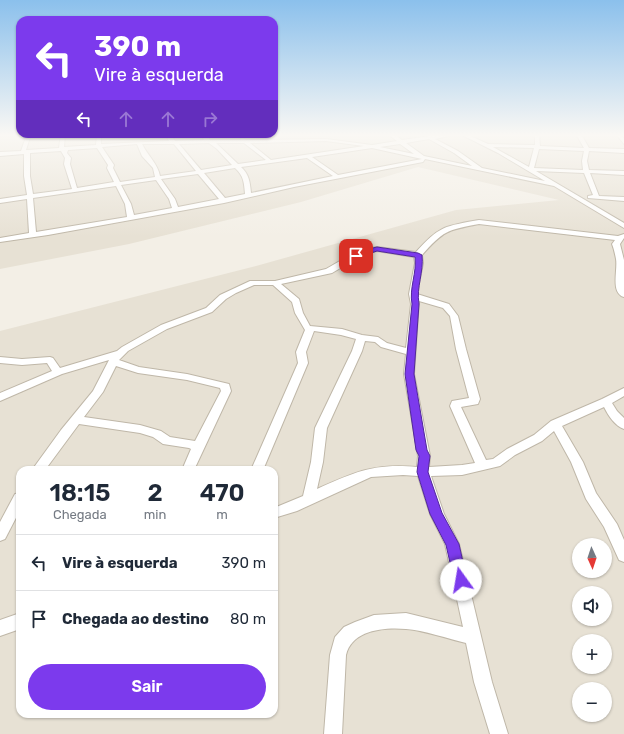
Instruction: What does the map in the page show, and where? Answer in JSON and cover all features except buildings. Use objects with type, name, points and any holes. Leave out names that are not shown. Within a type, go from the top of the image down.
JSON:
[{"type":"street","points":[[26,168],[32,210],[33,236]]},
{"type":"street","points":[[68,168],[74,190]]},
{"type":"street","points":[[110,168],[128,204],[131,218]]},
{"type":"street","points":[[156,168],[162,186],[175,203],[176,210]]},
{"type":"street","points":[[196,168],[224,201]]},
{"type":"street","points":[[0,201],[228,168]]},
{"type":"street","points":[[239,168],[248,180],[248,195]]},
{"type":"street","points":[[326,168],[338,177]]},
{"type":"street","points":[[0,240],[33,236],[224,201],[378,168]]},
{"type":"street","points":[[472,168],[555,185]]},
{"type":"street","points":[[480,168],[484,171]]},
{"type":"street","points":[[530,169],[624,173]]},
{"type":"street","points":[[530,169],[622,225],[621,237],[616,244],[620,260],[620,289],[624,294]]},
{"type":"street","points":[[586,171],[597,197]]},
{"type":"street","points":[[571,194],[624,199]]},
{"type":"street","points":[[499,734],[483,682],[452,544],[436,514],[423,472],[424,456],[409,374],[414,294],[419,263],[418,255],[440,232],[456,226],[479,222],[621,237]]},
{"type":"street","points":[[41,466],[98,392],[116,358],[125,349],[164,327],[209,310],[223,297],[233,291],[253,283],[275,283],[329,271],[362,252],[365,253],[373,249],[418,255]]},
{"type":"street","points":[[275,283],[296,301],[299,313],[306,327],[310,329],[342,332],[361,338],[378,340],[384,345],[411,352]]},
{"type":"street","points":[[415,297],[446,306],[454,316],[461,349],[475,399],[474,402],[456,404],[455,406],[483,466]]},
{"type":"street","points":[[258,466],[303,363],[301,352],[310,329]]},
{"type":"street","points":[[309,499],[317,462],[321,428],[357,351],[361,338]]},
{"type":"street","points":[[0,396],[58,372],[116,358]]},
{"type":"street","points":[[116,358],[124,366],[138,370],[187,377],[225,386],[226,391],[190,466]]},
{"type":"street","points":[[0,360],[22,362],[50,360],[58,372]]},
{"type":"street","points":[[278,511],[309,499],[358,476],[371,472],[403,470],[423,472],[462,470],[496,463],[511,452],[538,438],[555,424],[606,402],[624,391]]},
{"type":"street","points":[[606,402],[613,414],[624,425]]},
{"type":"street","points":[[76,420],[140,429],[156,434],[167,441],[191,444],[196,446],[197,449]]},
{"type":"street","points":[[555,424],[577,462],[591,495],[610,524],[624,556]]},
{"type":"street","points":[[0,535],[16,505]]},
{"type":"street","points":[[333,734],[338,655],[341,643],[350,633],[361,627],[374,623],[406,621],[473,637]]},
{"type":"street","points":[[0,628],[16,622]]},
{"type":"shaded area","points":[[0,168],[414,168],[301,202],[129,244],[0,269]]},
{"type":"shaded area","points":[[423,168],[624,168],[624,734],[0,734],[0,331],[256,266],[456,210],[559,200]]},
{"type":"route","points":[[356,256],[362,252],[365,253],[373,249],[418,255],[419,263],[415,278],[416,286],[414,294],[416,304],[409,374],[424,456],[423,472],[436,514],[447,531],[452,544],[461,580]]}]
